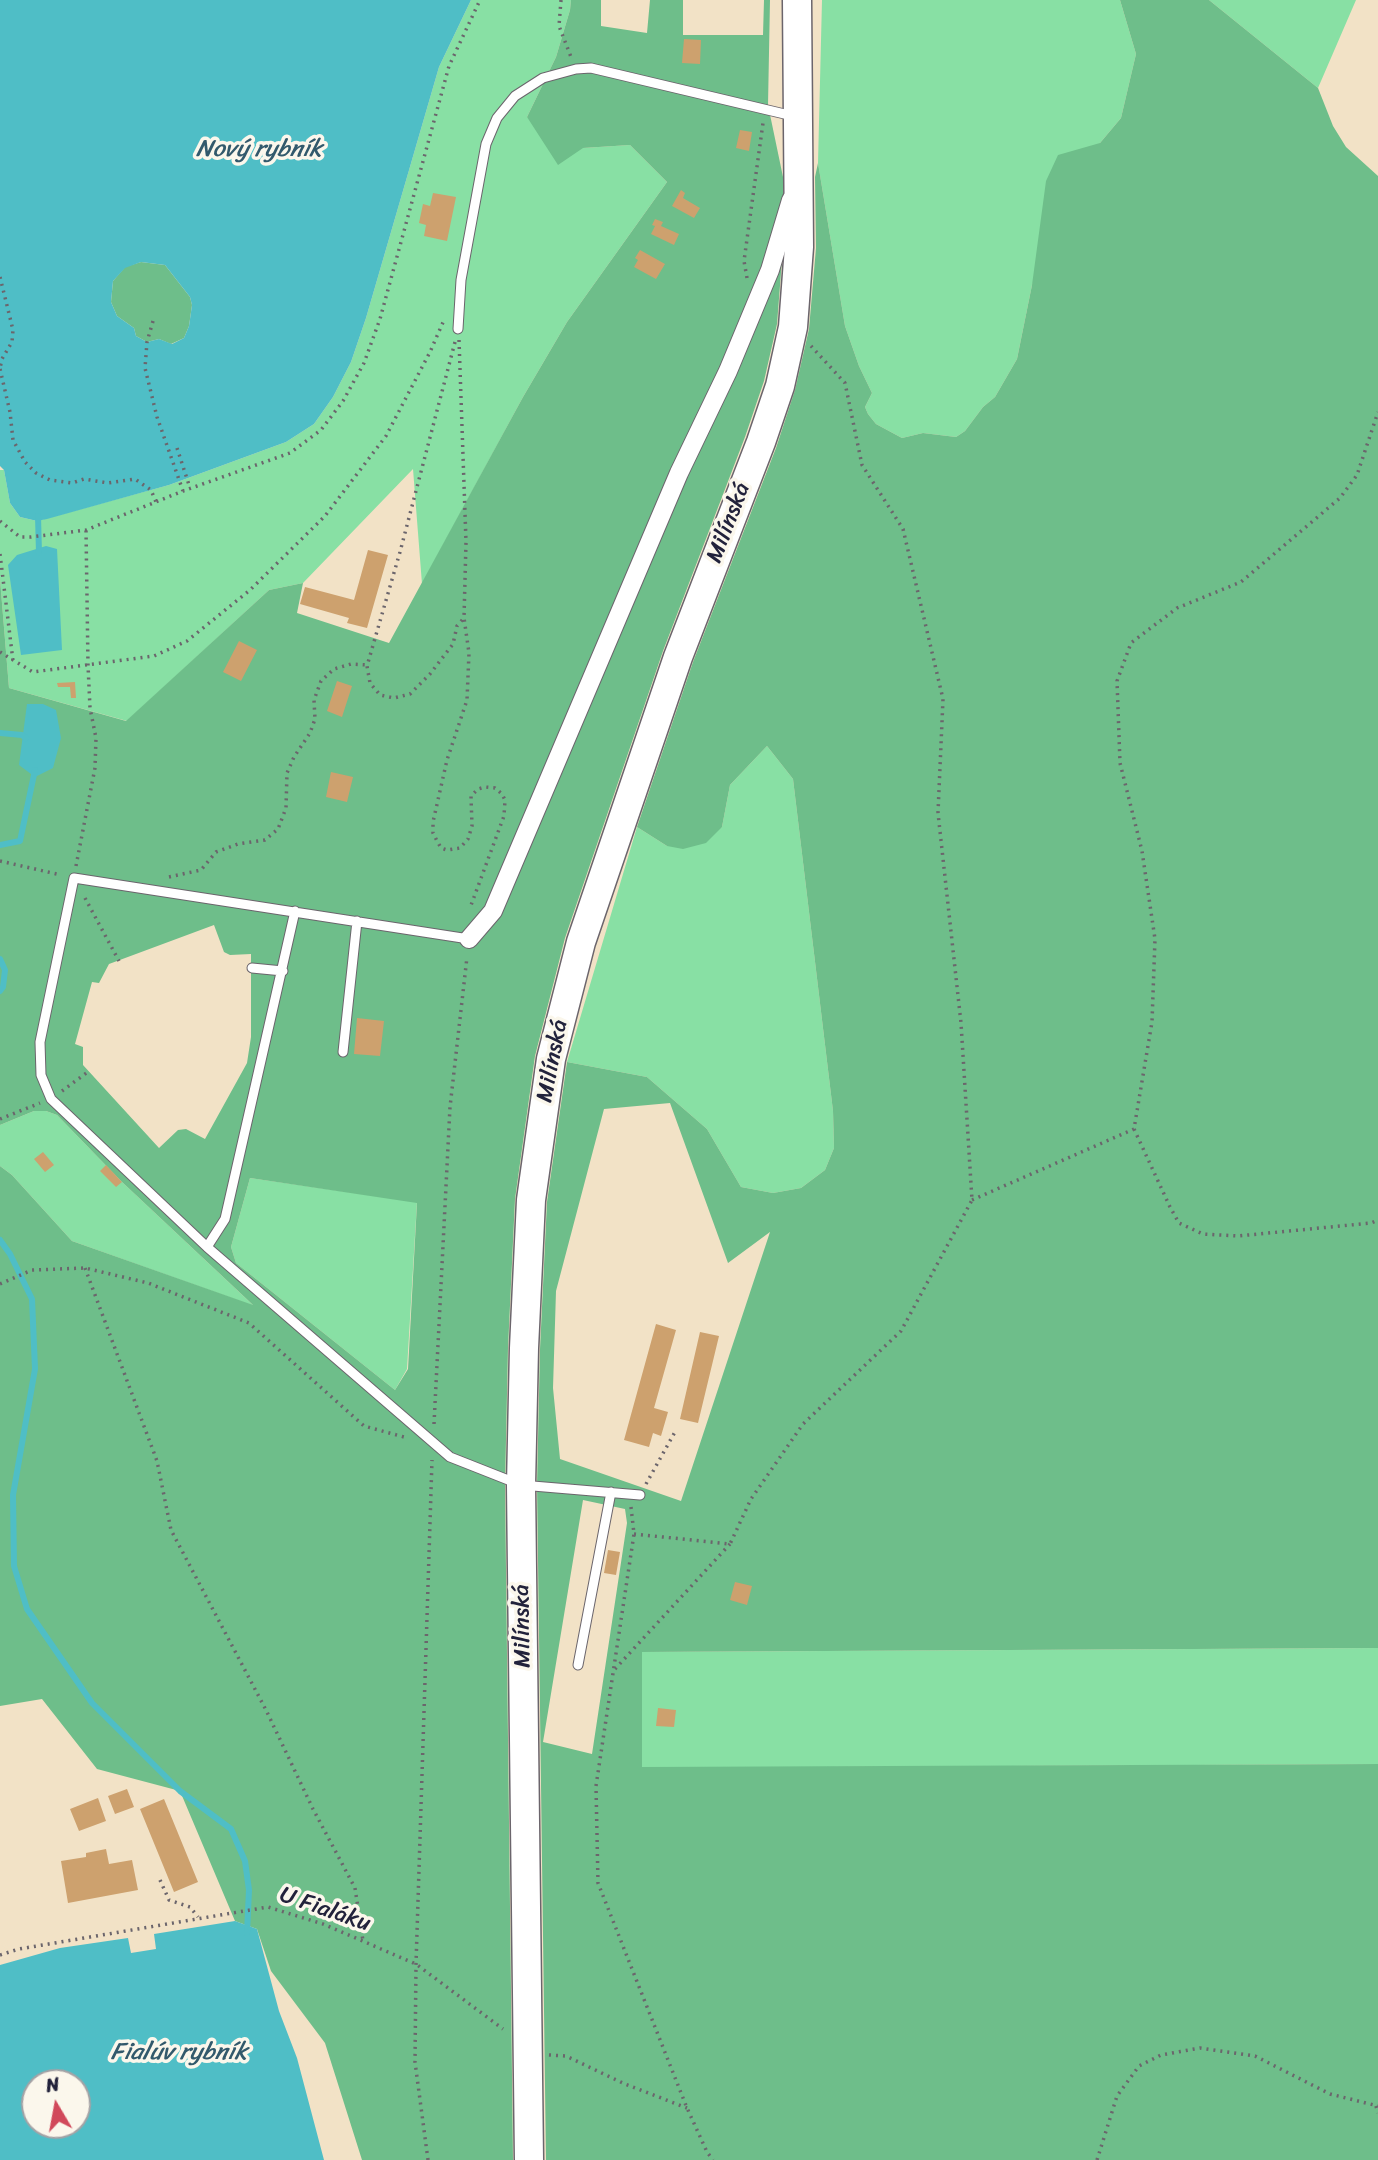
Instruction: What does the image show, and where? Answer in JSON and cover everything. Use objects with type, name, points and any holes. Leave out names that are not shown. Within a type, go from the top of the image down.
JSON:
[{"type":"main road","name":"Milínská","points":[[529,2160],[535,2051],[521,1485],[531,1200],[551,1059],[581,942],[678,656],[780,386],[793,327],[799,247],[799,177],[785,114],[797,0]]},
{"type":"street","points":[[468,939],[493,911],[679,473],[728,371],[770,270],[799,177]]},
{"type":"lane","points":[[458,329],[461,280],[486,145],[497,118],[515,96],[543,78],[591,68],[785,114]]},
{"type":"lane","points":[[468,939],[74,878],[40,1042],[41,1075],[51,1099],[207,1247],[450,1457],[521,1485],[635,1494]]},
{"type":"lane","points":[[207,1247],[225,1219],[295,912]]},
{"type":"lane","points":[[343,1052],[357,920]]},
{"type":"lane","points":[[252,968],[283,971]]},
{"type":"lane","points":[[578,1665],[611,1492]]},
{"type":"path","points":[[0,521],[10,532],[20,537],[86,530],[190,488],[290,453],[321,430],[343,401],[364,363],[380,319],[449,66],[480,0]]},
{"type":"path","points":[[561,0],[559,26],[576,69]]},
{"type":"path","points":[[749,287],[744,261],[764,118],[785,114]]},
{"type":"path","points":[[0,277],[13,330],[12,342],[2,359],[0,369],[13,440],[25,462],[36,473],[50,480],[72,483],[84,480],[108,482],[135,479],[152,490],[156,502]]},
{"type":"path","points":[[0,652],[33,672],[154,656],[187,641],[250,590],[325,516],[386,436],[446,316]]},
{"type":"path","points":[[153,321],[147,342],[145,368],[183,491]]},
{"type":"path","points":[[614,1671],[730,1544],[751,1499],[803,1424],[901,1331],[972,1200],[961,1023],[938,813],[943,699],[903,529],[862,466],[845,383],[793,327]]},
{"type":"path","points":[[458,329],[400,552],[367,666],[370,683],[380,695],[394,698],[410,694],[430,674],[453,644],[457,626],[464,618]]},
{"type":"path","points":[[428,2160],[415,2062],[416,1964],[433,1444],[450,1107],[468,939],[468,914],[504,816],[505,800],[495,788],[478,789],[471,796],[472,826],[468,839],[460,848],[441,848],[433,833],[433,822],[447,760],[467,700],[469,653],[464,618],[466,542],[458,329]]},
{"type":"path","points":[[1378,412],[1357,475],[1340,498],[1241,582],[1177,608],[1131,643],[1117,681],[1120,763],[1142,851],[1155,939],[1152,1022],[1134,1129],[1170,1207],[1179,1223],[1203,1234],[1238,1236],[1371,1223],[1378,1220]]},
{"type":"path","points":[[177,448],[190,488]]},
{"type":"path","points":[[86,530],[88,665],[90,708],[96,738],[95,768],[74,878],[119,961]]},
{"type":"path","points":[[0,554],[13,661]]},
{"type":"path","points":[[162,876],[174,877],[201,870],[216,852],[238,844],[265,840],[278,829],[286,808],[287,773],[310,733],[315,719],[314,700],[321,681],[334,669],[351,664],[367,666]]},
{"type":"path","points":[[0,861],[74,878]]},
{"type":"path","points":[[0,1119],[51,1099],[89,1071]]},
{"type":"path","points":[[972,1200],[1134,1129]]},
{"type":"path","points":[[0,1284],[32,1270],[85,1268],[148,1283],[249,1323],[364,1426],[433,1444]]},
{"type":"path","points":[[85,1268],[157,1461],[172,1530],[355,1888],[363,1941]]},
{"type":"path","points":[[676,1430],[635,1494],[634,1534],[596,1786],[598,1883],[687,2108],[713,2160]]},
{"type":"path","points":[[634,1534],[730,1544]]},
{"type":"path","points":[[160,1880],[169,1900],[190,1907],[198,1917]]},
{"type":"path","name":"U Fialáku","points":[[0,1955],[19,1949],[268,1907],[323,1924],[416,1964],[535,2051]]},
{"type":"path","points":[[1097,2160],[1117,2096],[1139,2066],[1161,2055],[1200,2048],[1255,2056],[1330,2094],[1377,2106],[1378,2113]]},
{"type":"path","points":[[535,2051],[566,2056],[625,2084],[687,2108]]},
{"type":"green space","points":[[471,0],[571,0],[556,57],[527,117],[583,148],[630,145],[667,182],[567,322],[523,397],[422,584],[413,469],[303,583],[269,590],[127,721],[9,688],[0,579],[0,470],[4,470],[10,503],[20,517],[37,521],[169,485],[286,442],[314,424],[333,397],[351,362],[439,67]]},
{"type":"green space","points":[[571,0],[601,0],[601,26],[647,33],[650,0],[683,0],[683,35],[763,35],[764,0],[770,0],[768,105],[783,177],[783,247],[777,324],[764,381],[745,437],[663,651],[565,938],[535,1056],[515,1199],[505,1485],[513,2160],[362,2160],[325,2043],[271,1971],[257,1929],[235,1921],[180,1791],[97,1769],[42,1699],[0,1706],[0,1166],[12,1175],[72,1241],[253,1305],[122,1182],[57,1115],[34,1111],[0,1125],[0,579],[9,688],[126,721],[269,590],[303,583],[297,613],[389,643],[523,397],[567,322],[667,182],[630,145],[583,148],[558,165],[527,117],[556,57]],"holes":[[[214,925],[224,952],[230,955],[251,954],[251,1037],[247,1063],[205,1139],[186,1129],[178,1130],[159,1148],[83,1065],[83,1047],[75,1044],[92,982],[99,983],[109,964]],[[250,1178],[417,1203],[408,1369],[395,1390],[236,1263],[231,1247]]]},
{"type":"green space","points":[[822,0],[1120,0],[1136,54],[1121,118],[1100,143],[1032,285],[1017,359],[995,397],[983,407],[965,431],[956,437],[923,433],[902,438],[876,424],[865,407],[872,393],[845,326],[818,163]]},
{"type":"green space","points":[[1120,0],[1209,0],[1318,88],[1333,126],[1346,147],[1378,176],[1378,1648],[642,1652],[642,1767],[1378,1764],[1378,2160],[546,2160],[537,1485],[547,1202],[567,1062],[647,1077],[707,1129],[741,1187],[773,1193],[801,1188],[825,1170],[834,1148],[833,1111],[793,779],[767,746],[730,785],[722,827],[706,843],[683,849],[667,846],[637,827],[693,662],[776,448],[795,390],[809,329],[816,248],[815,177],[818,163],[845,326],[872,393],[865,407],[868,414],[876,424],[902,438],[923,433],[956,437],[965,431],[983,407],[995,397],[1017,359],[1032,285],[1046,181],[1058,155],[1100,143],[1121,118],[1136,54]],"holes":[[[670,1103],[728,1263],[770,1232],[681,1501],[560,1459],[553,1388],[556,1291],[604,1109]],[[583,1500],[625,1509],[627,1523],[592,1754],[543,1742]]]},
{"type":"green space","points":[[1209,0],[1356,0],[1318,88]]},
{"type":"green space","points":[[141,262],[165,265],[190,297],[192,305],[189,326],[184,338],[171,344],[159,339],[147,342],[136,336],[134,328],[117,316],[111,302],[113,281],[125,267]]},
{"type":"green space","points":[[767,746],[793,779],[833,1111],[834,1148],[825,1170],[801,1188],[773,1193],[741,1187],[707,1129],[647,1077],[567,1062],[637,827],[667,846],[722,827],[730,785]]},
{"type":"green space","points":[[34,1111],[57,1115],[122,1182],[254,1306],[72,1241],[12,1175],[0,1166],[0,1125]]},
{"type":"green space","points":[[250,1178],[417,1202],[407,1369],[395,1390],[236,1263],[231,1247]]},
{"type":"green space","points":[[1378,1648],[1378,1764],[642,1768],[642,1652]]},
{"type":"water","name":"Nový rybník","points":[[0,0],[471,0],[439,67],[351,362],[333,397],[314,424],[286,442],[169,485],[37,521],[20,517],[10,503],[4,470],[0,466]],"holes":[[[141,262],[165,265],[190,297],[192,305],[184,338],[172,344],[159,339],[147,342],[136,336],[134,328],[117,316],[111,302],[113,281],[125,268]]]},
{"type":"water","points":[[46,546],[57,549],[62,650],[21,655],[8,565],[17,555]]},
{"type":"water","points":[[27,704],[43,704],[56,710],[61,738],[53,768],[35,777],[19,765]]},
{"type":"water","name":"Fialúv rybník","points":[[235,1921],[257,1929],[279,2011],[297,2058],[324,2160],[0,2160],[0,1965],[60,1948],[128,1938],[131,1953],[156,1949],[154,1934]]},
{"type":"building","points":[[684,39],[701,40],[700,64],[682,63]]},
{"type":"building","points":[[740,130],[752,132],[749,151],[736,148]]},
{"type":"building","points":[[681,190],[685,193],[683,198],[700,208],[694,218],[672,206]]},
{"type":"building","points":[[433,193],[456,197],[447,241],[424,236],[426,225],[419,223],[423,204],[430,206]]},
{"type":"building","points":[[655,219],[663,222],[661,226],[679,234],[674,245],[651,234]]},
{"type":"building","points":[[640,250],[665,264],[656,279],[634,267]]},
{"type":"building","points":[[368,550],[388,555],[367,628],[347,623],[349,618],[300,604],[305,587],[354,600]]},
{"type":"building","points":[[239,641],[257,650],[241,681],[223,672]]},
{"type":"building","points":[[337,681],[352,686],[342,717],[327,711]]},
{"type":"building","points":[[75,682],[76,698],[71,698],[70,687],[58,687],[57,683]]},
{"type":"building","points":[[331,772],[353,777],[347,802],[326,797]]},
{"type":"building","points":[[357,1018],[384,1021],[380,1056],[354,1054]]},
{"type":"building","points":[[43,1152],[54,1165],[45,1172],[34,1159]]},
{"type":"building","points":[[106,1165],[122,1182],[116,1187],[100,1171]]},
{"type":"building","points":[[656,1324],[676,1330],[654,1408],[668,1412],[661,1436],[653,1433],[649,1447],[624,1440]]},
{"type":"building","points":[[700,1332],[719,1336],[698,1423],[680,1419]]},
{"type":"building","points":[[608,1550],[620,1552],[616,1575],[604,1573]]},
{"type":"building","points":[[735,1582],[752,1586],[747,1605],[730,1600]]},
{"type":"building","points":[[658,1708],[676,1710],[674,1727],[656,1726]]},
{"type":"building","points":[[127,1789],[134,1807],[115,1814],[108,1796]]},
{"type":"building","points":[[98,1798],[106,1821],[79,1831],[70,1809]]},
{"type":"building","points":[[164,1799],[198,1882],[174,1892],[140,1809]]},
{"type":"building","points":[[106,1849],[109,1864],[132,1860],[138,1890],[68,1903],[61,1861],[86,1857],[86,1853]]},
{"type":"waterway","points":[[38,516],[39,553]]},
{"type":"waterway","points":[[0,733],[22,735],[26,738]]},
{"type":"waterway","points":[[0,845],[20,841],[35,770]]},
{"type":"waterway","points":[[0,959],[5,970],[0,991]]},
{"type":"waterway","points":[[0,1240],[10,1254],[32,1299],[35,1369],[13,1495],[14,1566],[27,1609],[92,1703],[180,1791],[231,1829],[245,1861],[249,1890],[247,1933]]}]
